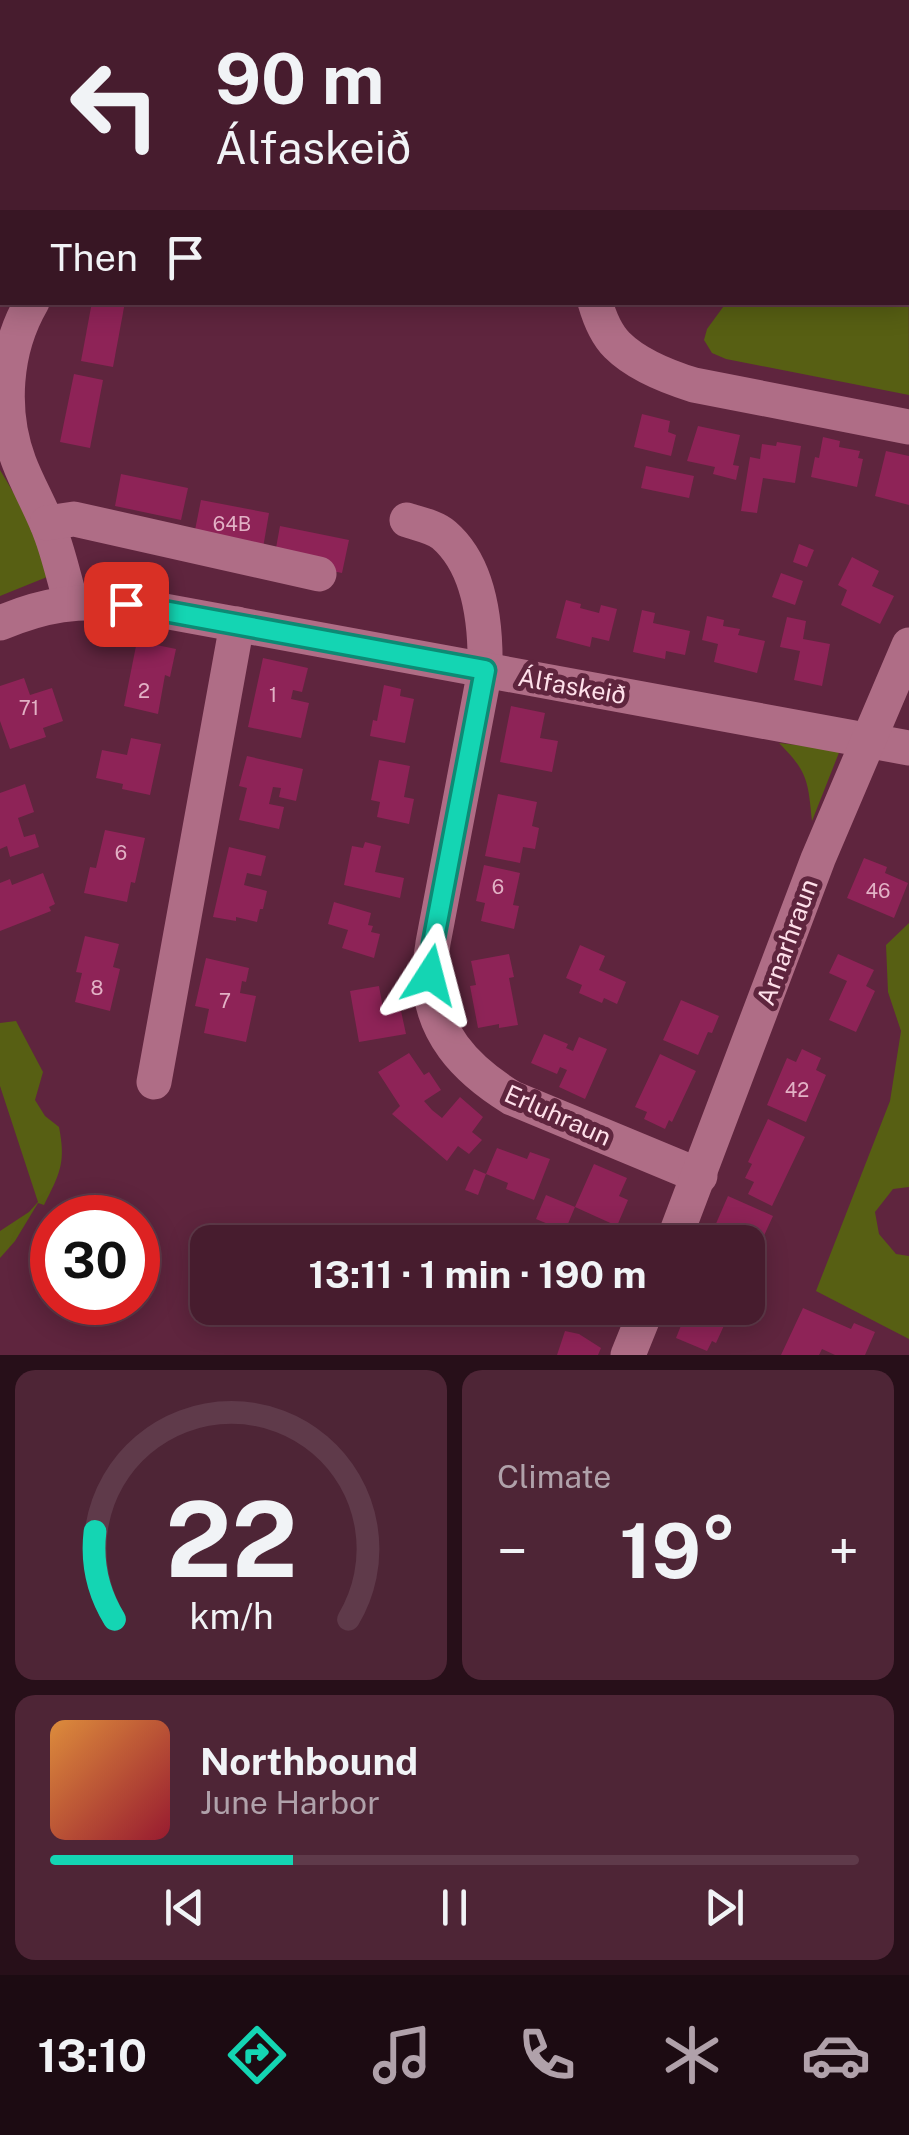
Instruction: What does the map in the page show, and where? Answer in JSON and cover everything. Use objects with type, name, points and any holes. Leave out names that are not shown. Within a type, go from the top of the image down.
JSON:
[{"type":"street","points":[[31,305],[16,335],[10,360],[7,411],[18,461],[46,523],[71,602]]},
{"type":"street","points":[[596,305],[616,344],[670,378],[694,386],[909,427]]},
{"type":"street","points":[[46,523],[74,520],[319,574]]},
{"type":"street","name":"Erluhraun","points":[[407,520],[442,532],[459,550],[476,592],[486,632],[485,670],[433,943],[430,975],[439,1023],[452,1048],[495,1088],[512,1098],[700,1176]]},
{"type":"street","name":"Álfaskeið","points":[[0,624],[71,602],[126,604],[909,748]]},
{"type":"street","points":[[154,1082],[237,624]]},
{"type":"street","name":"Arnarhraun","points":[[680,1225],[818,859],[909,645]]},
{"type":"street","points":[[628,1355],[639,1325]]},
{"type":"green space","points":[[725,305],[909,305],[909,395],[726,359],[712,353],[704,340]]},
{"type":"green space","points":[[0,470],[34,535],[47,577],[0,596]]},
{"type":"green space","points":[[779,743],[840,750],[812,821],[805,778]]},
{"type":"green space","points":[[909,923],[909,1187],[893,1189],[875,1212],[879,1234],[896,1254],[909,1256],[909,1339],[816,1291],[890,1101],[901,1031],[888,992],[886,945]]},
{"type":"green space","points":[[16,1021],[43,1072],[35,1100],[45,1116],[59,1127],[62,1159],[49,1195],[36,1195],[0,1086],[0,1023]]},
{"type":"green space","points":[[29,1212],[15,1241],[0,1258],[0,1231]]},
{"type":"building","points":[[91,305],[124,305],[113,367],[81,361]]},
{"type":"building","points":[[74,374],[103,380],[90,448],[60,442]]},
{"type":"building","points":[[642,414],[670,421],[668,432],[676,435],[671,456],[634,447]]},
{"type":"building","points":[[698,426],[740,435],[733,465],[739,466],[736,480],[713,474],[715,467],[687,461]]},
{"type":"building","points":[[823,437],[840,441],[839,447],[860,451],[858,458],[863,459],[857,487],[811,477]]},
{"type":"building","points":[[777,442],[801,446],[795,483],[763,478],[757,513],[741,511],[750,457],[760,459],[762,444],[776,446]]},
{"type":"building","points":[[886,451],[909,456],[909,505],[875,496]]},
{"type":"building","points":[[646,466],[694,476],[689,498],[641,488]]},
{"type":"building","points":[[121,474],[188,488],[181,520],[115,506]]},
{"type":"building","points":[[201,500],[269,513],[263,548],[194,535]]},
{"type":"building","points":[[280,526],[349,540],[342,573],[274,559]]},
{"type":"building","points":[[799,544],[814,550],[807,567],[793,562]]},
{"type":"building","points":[[852,557],[879,571],[872,586],[894,596],[880,624],[841,605],[847,590],[838,585]]},
{"type":"building","points":[[781,573],[803,581],[795,605],[772,597]]},
{"type":"building","points":[[566,600],[599,613],[601,605],[617,609],[609,641],[592,637],[590,647],[556,638]]},
{"type":"building","points":[[642,610],[655,613],[653,623],[690,631],[685,655],[666,651],[665,659],[633,652]]},
{"type":"building","points":[[707,616],[724,620],[723,626],[740,629],[738,635],[765,641],[757,673],[714,662],[718,644],[702,640]]},
{"type":"building","points":[[787,617],[806,621],[803,639],[830,644],[822,686],[794,680],[800,651],[780,647]]},
{"type":"building","points":[[137,641],[176,649],[170,677],[165,675],[158,714],[124,706]]},
{"type":"building","points":[[263,658],[308,668],[302,692],[293,690],[291,699],[309,703],[301,738],[248,727]]},
{"type":"building","points":[[24,678],[30,695],[52,688],[63,721],[43,728],[46,737],[10,749],[0,721],[0,686]]},
{"type":"building","points":[[384,685],[401,689],[400,696],[414,699],[405,743],[370,736]]},
{"type":"building","points":[[511,706],[545,713],[540,738],[558,741],[552,772],[500,762]]},
{"type":"building","points":[[131,738],[161,744],[150,795],[96,778],[102,750],[127,755]]},
{"type":"building","points":[[247,756],[303,769],[296,801],[279,797],[281,788],[273,787],[269,804],[284,807],[279,829],[239,820],[247,788],[239,786]]},
{"type":"building","points":[[379,760],[410,766],[404,797],[414,799],[409,824],[377,817],[380,802],[371,800]]},
{"type":"building","points":[[25,784],[34,812],[18,818],[24,837],[35,834],[39,847],[10,857],[7,846],[0,849],[0,793]]},
{"type":"building","points":[[498,794],[537,802],[532,826],[539,828],[535,849],[523,847],[520,863],[485,856]]},
{"type":"building","points":[[105,830],[145,838],[127,902],[84,893],[90,867],[96,868]]},
{"type":"building","points":[[365,842],[381,846],[375,872],[404,878],[400,898],[344,885],[352,846],[363,848]]},
{"type":"building","points":[[229,847],[266,856],[261,876],[247,873],[244,885],[267,891],[257,922],[213,917]]},
{"type":"building","points":[[864,858],[887,867],[885,873],[908,883],[894,918],[847,898]]},
{"type":"building","points":[[484,865],[520,873],[513,905],[519,906],[514,929],[481,921],[485,903],[476,901]]},
{"type":"building","points":[[43,873],[55,904],[49,907],[51,911],[0,931],[0,883],[10,879],[12,885]]},
{"type":"building","points":[[334,902],[371,913],[371,932],[380,934],[374,958],[342,948],[348,930],[328,924]]},
{"type":"building","points":[[85,936],[119,944],[113,967],[120,969],[110,1011],[75,1002],[82,973],[76,972]]},
{"type":"building","points":[[580,945],[605,956],[599,970],[626,982],[617,1004],[604,998],[602,1003],[579,993],[582,985],[566,978]]},
{"type":"building","points":[[509,954],[514,977],[509,978],[518,1025],[478,1028],[470,986],[476,985],[471,961]]},
{"type":"building","points":[[838,954],[874,970],[866,986],[875,991],[856,1032],[829,1020],[847,981],[829,973]]},
{"type":"building","points":[[206,958],[249,968],[240,993],[256,996],[246,1042],[204,1033],[209,1009],[195,1006]]},
{"type":"building","points":[[379,986],[384,1014],[401,1011],[406,1034],[359,1042],[350,991]]},
{"type":"building","points":[[681,1000],[719,1016],[698,1055],[663,1040]]},
{"type":"building","points":[[544,1034],[568,1044],[566,1048],[573,1051],[579,1037],[607,1049],[585,1099],[559,1087],[567,1070],[560,1067],[557,1074],[531,1063]]},
{"type":"building","points":[[802,1049],[821,1058],[816,1070],[826,1075],[806,1122],[767,1105],[787,1058],[796,1062]]},
{"type":"building","points":[[409,1053],[424,1075],[429,1072],[441,1090],[424,1101],[432,1110],[442,1118],[460,1097],[483,1117],[472,1132],[482,1140],[469,1154],[458,1146],[447,1161],[392,1114],[400,1106],[378,1072]]},
{"type":"building","points":[[660,1054],[696,1071],[665,1129],[644,1119],[647,1112],[635,1107]]},
{"type":"building","points":[[768,1119],[805,1137],[772,1206],[748,1194],[754,1182],[745,1178],[752,1164],[748,1162]]},
{"type":"building","points":[[497,1148],[527,1159],[530,1152],[550,1159],[534,1200],[506,1189],[508,1183],[486,1174]]},
{"type":"building","points":[[594,1164],[627,1178],[619,1196],[628,1200],[617,1225],[575,1207]]},
{"type":"building","points":[[474,1169],[486,1174],[478,1195],[465,1190]]},
{"type":"building","points":[[546,1195],[575,1207],[568,1225],[550,1225],[536,1219]]},
{"type":"building","points":[[728,1196],[773,1216],[765,1233],[765,1225],[715,1225]]},
{"type":"building","points":[[803,1308],[851,1329],[854,1323],[875,1332],[865,1355],[835,1355],[822,1349],[819,1355],[781,1355]]},
{"type":"building","points":[[681,1325],[724,1325],[716,1343],[712,1341],[707,1351],[676,1338]]},
{"type":"building","points":[[565,1331],[579,1334],[601,1348],[598,1355],[557,1355]]},
{"type":"route","points":[[126,604],[485,670],[430,975]]}]
